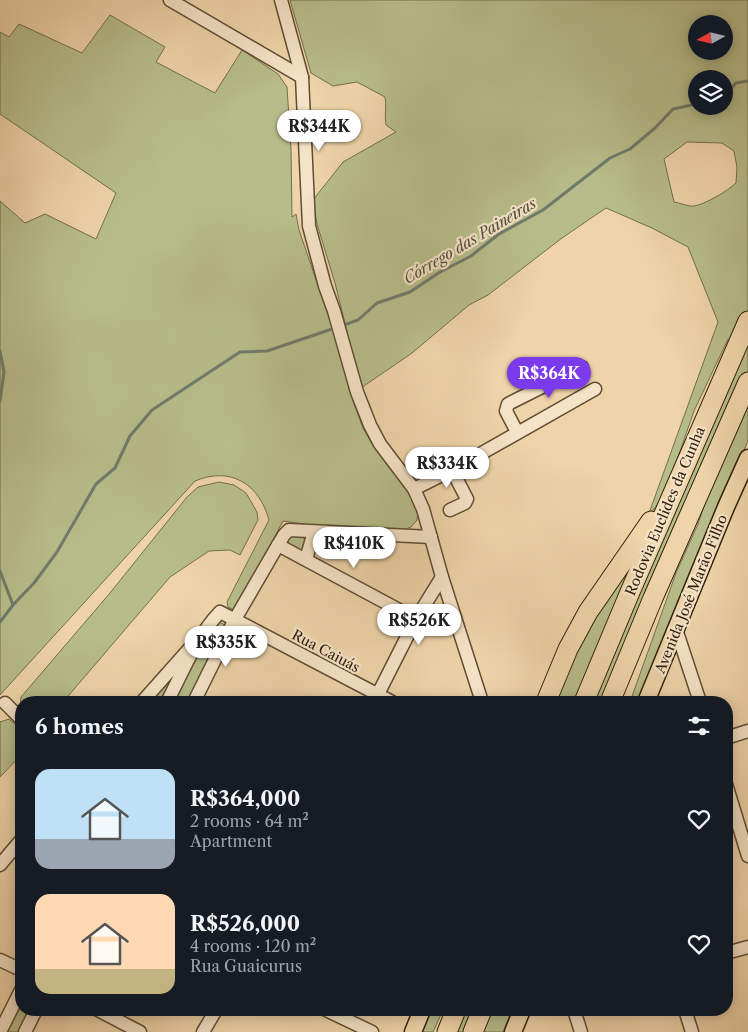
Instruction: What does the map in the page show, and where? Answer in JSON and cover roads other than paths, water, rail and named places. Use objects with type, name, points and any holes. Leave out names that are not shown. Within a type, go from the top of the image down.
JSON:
[{"type":"highway","name":"Rodovia Euclides da Cunha","points":[[587,696],[748,321]]},
{"type":"highway","name":"Rodovia Euclides da Cunha","points":[[612,696],[748,382]]},
{"type":"highway","points":[[548,696],[568,649],[588,612],[647,527],[681,473]]},
{"type":"highway","points":[[622,696],[644,620]]},
{"type":"highway","points":[[447,1032],[454,1016]]},
{"type":"highway","points":[[473,1032],[480,1016]]},
{"type":"main road","name":"Avenida José Marão Filho","points":[[648,696],[748,458]]},
{"type":"main road","points":[[413,1032],[420,1016]]},
{"type":"main road","points":[[513,1032],[520,1016]]},
{"type":"street","points":[[170,0],[302,77]]},
{"type":"street","points":[[280,0],[302,77],[309,226],[325,286],[357,392],[370,425],[380,444],[414,489],[423,509],[442,577],[480,696]]},
{"type":"street","points":[[518,432],[506,411],[508,404],[582,367]]},
{"type":"street","points":[[414,489],[452,470],[595,389]]},
{"type":"street","points":[[450,510],[465,503],[467,498],[452,470]]},
{"type":"street","points":[[197,696],[234,621],[284,535],[290,530],[431,537]]},
{"type":"street","points":[[306,560],[314,532]]},
{"type":"street","points":[[278,545],[416,619]]},
{"type":"street","points":[[378,696],[416,619],[442,577]]},
{"type":"street","name":"Rua Caiuás","points":[[200,637],[220,612],[371,696]]},
{"type":"street","points":[[676,629],[698,696]]},
{"type":"street","points":[[147,696],[200,637]]},
{"type":"street","points":[[170,696],[200,637]]},
{"type":"street","points":[[5,703],[15,713]]},
{"type":"street","points":[[733,736],[748,731]]},
{"type":"street","points":[[733,807],[748,856]]},
{"type":"street","points":[[0,866],[15,855]]},
{"type":"street","points":[[733,952],[748,947]]},
{"type":"street","points":[[0,960],[15,967]]},
{"type":"street","points":[[0,1032],[15,1002]]},
{"type":"street","points":[[24,1032],[33,1016]]},
{"type":"street","points":[[109,1016],[140,1032]]},
{"type":"street","points":[[203,1032],[212,1016]]},
{"type":"street","points":[[339,1016],[372,1032]]},
{"type":"street","points":[[576,1016],[581,1032]]},
{"type":"street","points":[[687,1016],[692,1032]]},
{"type":"waterway","name":"Córrego das Paineiras","points":[[733,86],[736,83],[748,81]]},
{"type":"waterway","name":"Córrego das Paineiras","points":[[341,326],[358,320],[377,303],[410,292],[440,272],[471,256],[499,234],[543,210],[610,158],[630,149],[655,128],[673,109],[688,106]]},
{"type":"waterway","name":"Córrego das Paineiras","points":[[0,622],[34,583],[57,552],[96,484],[115,468],[130,436],[152,410],[240,352],[267,351],[335,328]]},
{"type":"waterway","points":[[0,351],[4,372],[0,401]]},
{"type":"waterway","points":[[0,571],[13,605]]}]
